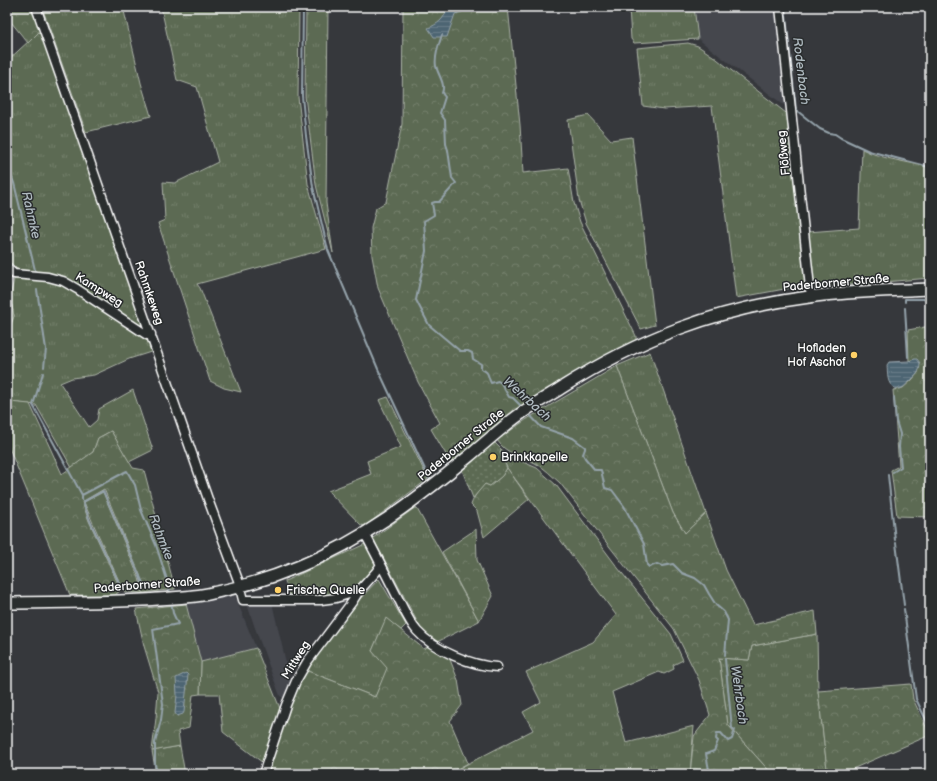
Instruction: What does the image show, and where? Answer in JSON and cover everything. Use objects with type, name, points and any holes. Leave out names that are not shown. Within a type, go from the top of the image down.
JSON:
[{"type":"main road","name":"Paderborner Straße","points":[[7,603],[134,601],[207,594],[239,586],[299,567],[334,551],[390,518],[523,412],[605,362],[657,337],[688,325],[727,313],[779,301],[843,293],[930,289]]},
{"type":"street","name":"Rahmkeweg","points":[[36,7],[239,586]]},
{"type":"street","name":"Flößweg","points":[[780,7],[811,297]]},
{"type":"street","name":"Kampweg","points":[[7,268],[14,274],[48,277],[63,281],[147,335],[151,334]]},
{"type":"street","points":[[365,534],[380,566],[416,630],[423,637],[452,654],[472,663],[497,667]]},
{"type":"street","name":"Mittweg","points":[[263,774],[286,705],[299,675],[359,591],[380,566]]},
{"type":"street","points":[[239,586],[244,600],[321,600],[359,591]]},
{"type":"shaded area","points":[[694,7],[777,7],[788,104],[785,106],[698,39]]},
{"type":"shaded area","points":[[235,596],[256,648],[201,662],[186,604]]},
{"type":"shaded area","points":[[247,604],[274,604],[273,607],[291,684],[285,699],[280,696]]},
{"type":"green space","points":[[7,7],[34,7],[41,30],[28,43],[7,17]]},
{"type":"green space","points":[[42,7],[123,7],[141,83],[151,116],[86,132]]},
{"type":"green space","points":[[161,7],[299,7],[298,97],[308,184],[326,249],[197,284],[200,288],[241,392],[224,388],[210,381],[158,223],[165,220],[163,182],[175,183],[218,162],[197,87],[177,80]]},
{"type":"green space","points":[[306,7],[328,7],[326,203],[333,253],[316,185],[305,96]]},
{"type":"green space","points":[[403,7],[508,7],[520,125],[523,173],[568,168],[574,203],[580,222],[636,336],[636,341],[520,412],[451,463],[431,429],[440,423],[418,382],[378,288],[372,256],[371,228],[376,208],[386,202],[402,124]]},
{"type":"green space","points":[[629,7],[694,7],[698,39],[634,43],[631,39]]},
{"type":"green space","points":[[41,30],[146,328],[142,330],[65,278],[17,269],[7,259],[7,61]]},
{"type":"green space","points":[[688,43],[698,46],[713,56],[786,113],[789,118],[806,285],[736,298],[712,106],[664,109],[643,106],[637,48]]},
{"type":"green space","points":[[588,115],[611,140],[632,137],[655,325],[641,329],[586,223],[579,200],[568,120]]},
{"type":"green space","points":[[862,149],[878,156],[930,168],[930,278],[815,288],[812,285],[808,232],[859,228]]},
{"type":"green space","points":[[34,278],[66,286],[149,342],[154,351],[129,359],[94,375],[72,378],[60,383],[89,427],[97,420],[99,409],[133,390],[153,450],[129,462],[111,431],[98,438],[93,452],[72,468],[36,405],[10,402],[7,396],[7,335],[14,316],[10,297],[14,279]]},
{"type":"green space","points":[[10,297],[14,316],[7,335],[7,299]]},
{"type":"green space","points":[[930,326],[930,517],[897,516],[891,470],[899,466],[893,390],[903,388],[918,373],[920,363],[914,359],[909,361],[908,330]]},
{"type":"green space","points":[[650,352],[706,513],[685,533],[673,513],[617,366]]},
{"type":"green space","points":[[617,366],[673,513],[685,533],[706,513],[726,570],[753,625],[815,611],[817,634],[752,646],[749,660],[719,658],[728,725],[772,774],[690,774],[694,736],[710,715],[699,680],[674,629],[560,483],[542,467],[509,452],[497,440],[527,419]]},
{"type":"green space","points":[[7,396],[10,402],[30,404],[62,474],[93,452],[98,438],[111,431],[133,468],[144,470],[175,589],[143,593],[140,575],[104,489],[82,502],[89,521],[121,590],[115,595],[70,595],[7,443]]},
{"type":"green space","points":[[388,397],[428,479],[365,526],[361,525],[328,491],[371,474],[367,461],[401,447],[379,400]]},
{"type":"green space","points":[[494,442],[501,449],[500,453],[507,468],[502,476],[490,486],[485,484],[473,498],[462,470]]},
{"type":"green space","points":[[501,449],[509,456],[537,468],[556,485],[618,568],[671,634],[683,660],[673,665],[674,669],[664,674],[659,672],[612,692],[626,743],[694,726],[690,774],[448,774],[533,730],[523,712],[541,702],[526,672],[593,642],[616,615],[507,468],[499,453]]},
{"type":"green space","points":[[507,468],[529,499],[484,537],[477,511],[471,505],[475,496],[483,486],[485,484],[490,486],[502,476]]},
{"type":"green space","points":[[103,492],[139,578],[143,593],[124,592],[84,502]]},
{"type":"green space","points":[[416,507],[479,621],[437,642],[421,629],[373,538]]},
{"type":"green space","points":[[476,529],[477,560],[493,596],[479,621],[442,552]]},
{"type":"green space","points":[[365,544],[376,564],[374,569],[355,587],[332,596],[290,598],[285,581]]},
{"type":"green space","points":[[379,579],[406,625],[401,630],[386,619],[372,651],[388,668],[375,697],[305,670],[357,602]]},
{"type":"green space","points":[[186,604],[201,662],[200,694],[193,695],[189,728],[178,731],[180,746],[152,751],[158,692],[144,646],[136,609]]},
{"type":"green space","points":[[386,618],[424,649],[430,645],[449,657],[458,680],[462,705],[450,721],[468,763],[448,774],[268,774],[290,703],[305,670],[375,697],[387,668],[372,651]]},
{"type":"green space","points":[[817,634],[818,691],[827,769],[806,774],[772,774],[728,725],[719,658],[749,660],[752,646]]},
{"type":"green space","points":[[256,648],[281,711],[263,763],[223,732],[219,694],[200,694],[201,662]]},
{"type":"green space","points":[[911,684],[913,699],[930,735],[841,774],[806,774],[827,769],[818,691]]},
{"type":"green space","points":[[180,746],[185,774],[156,774],[152,751]]},
{"type":"water","points":[[445,7],[464,7],[462,12],[455,14],[447,37],[434,37],[428,28],[442,19],[447,10]]},
{"type":"water","points":[[917,359],[920,363],[917,374],[902,388],[896,389],[893,387],[888,378],[887,365],[889,362],[909,361]]},
{"type":"water","points":[[186,673],[188,675],[184,712],[183,714],[177,716],[175,713],[177,695],[176,678]]},
{"type":"waterway","points":[[303,7],[302,96],[306,136],[313,187],[328,250],[378,369],[429,478]]},
{"type":"waterway","name":"Rodenbach","points":[[785,7],[796,110],[820,129],[835,134],[869,151],[930,167]]},
{"type":"waterway","name":"Wehrbach","points":[[442,35],[436,58],[436,66],[443,86],[442,93],[445,97],[440,113],[445,120],[446,144],[452,178],[456,183],[439,202],[432,203],[434,215],[424,221],[426,251],[416,300],[429,325],[460,351],[468,351],[472,353],[473,359],[481,364],[481,369],[487,373],[491,383],[498,381],[501,383],[509,397],[513,398],[523,408]]},
{"type":"waterway","name":"Rahmke","points":[[7,164],[14,183],[35,270]]},
{"type":"waterway","name":"Rahmke","points":[[37,290],[46,349],[44,367]]},
{"type":"waterway","name":"Rodenbach","points":[[905,302],[905,299],[930,299]]},
{"type":"waterway","name":"Rodenbach","points":[[905,308],[908,357]]},
{"type":"waterway","name":"Rahmke","points":[[43,373],[33,405],[82,495],[127,471],[135,485],[141,510],[156,545],[169,586],[170,595]]},
{"type":"waterway","name":"Rodenbach","points":[[893,472],[901,467],[899,447],[900,434],[896,421],[894,397]]},
{"type":"waterway","name":"Wehrbach","points":[[528,413],[541,427],[573,438],[585,447],[583,454],[585,458],[595,470],[601,470],[605,488],[612,490],[624,506],[644,544],[647,565],[649,567],[657,564],[662,566],[673,564],[682,573],[695,578],[704,585],[716,605],[724,612],[728,620],[725,655]]},
{"type":"waterway","name":"Rodenbach","points":[[888,475],[895,540]]},
{"type":"waterway","name":"Rahmke","points":[[83,502],[103,491],[145,588]]},
{"type":"waterway","points":[[82,495],[90,521],[121,587]]},
{"type":"waterway","name":"Rodenbach","points":[[896,543],[904,605]]},
{"type":"waterway","name":"Rahmke","points":[[157,774],[155,764],[155,743],[161,720],[163,704],[153,629],[178,624],[173,613],[171,601]]},
{"type":"waterway","name":"Rodenbach","points":[[904,609],[916,699],[930,728]]},
{"type":"waterway","name":"Wehrbach","points":[[711,774],[706,754],[714,751],[718,741],[716,739],[717,733],[721,733],[728,741],[732,739],[735,730],[732,728],[725,659]]},
{"type":"place","name":"Hofladen Hof Aschof","points":[[854,355]]},
{"type":"place","name":"Brinkkapelle","points":[[493,457]]},
{"type":"place","name":"Frische Quelle","points":[[278,590]]}]
